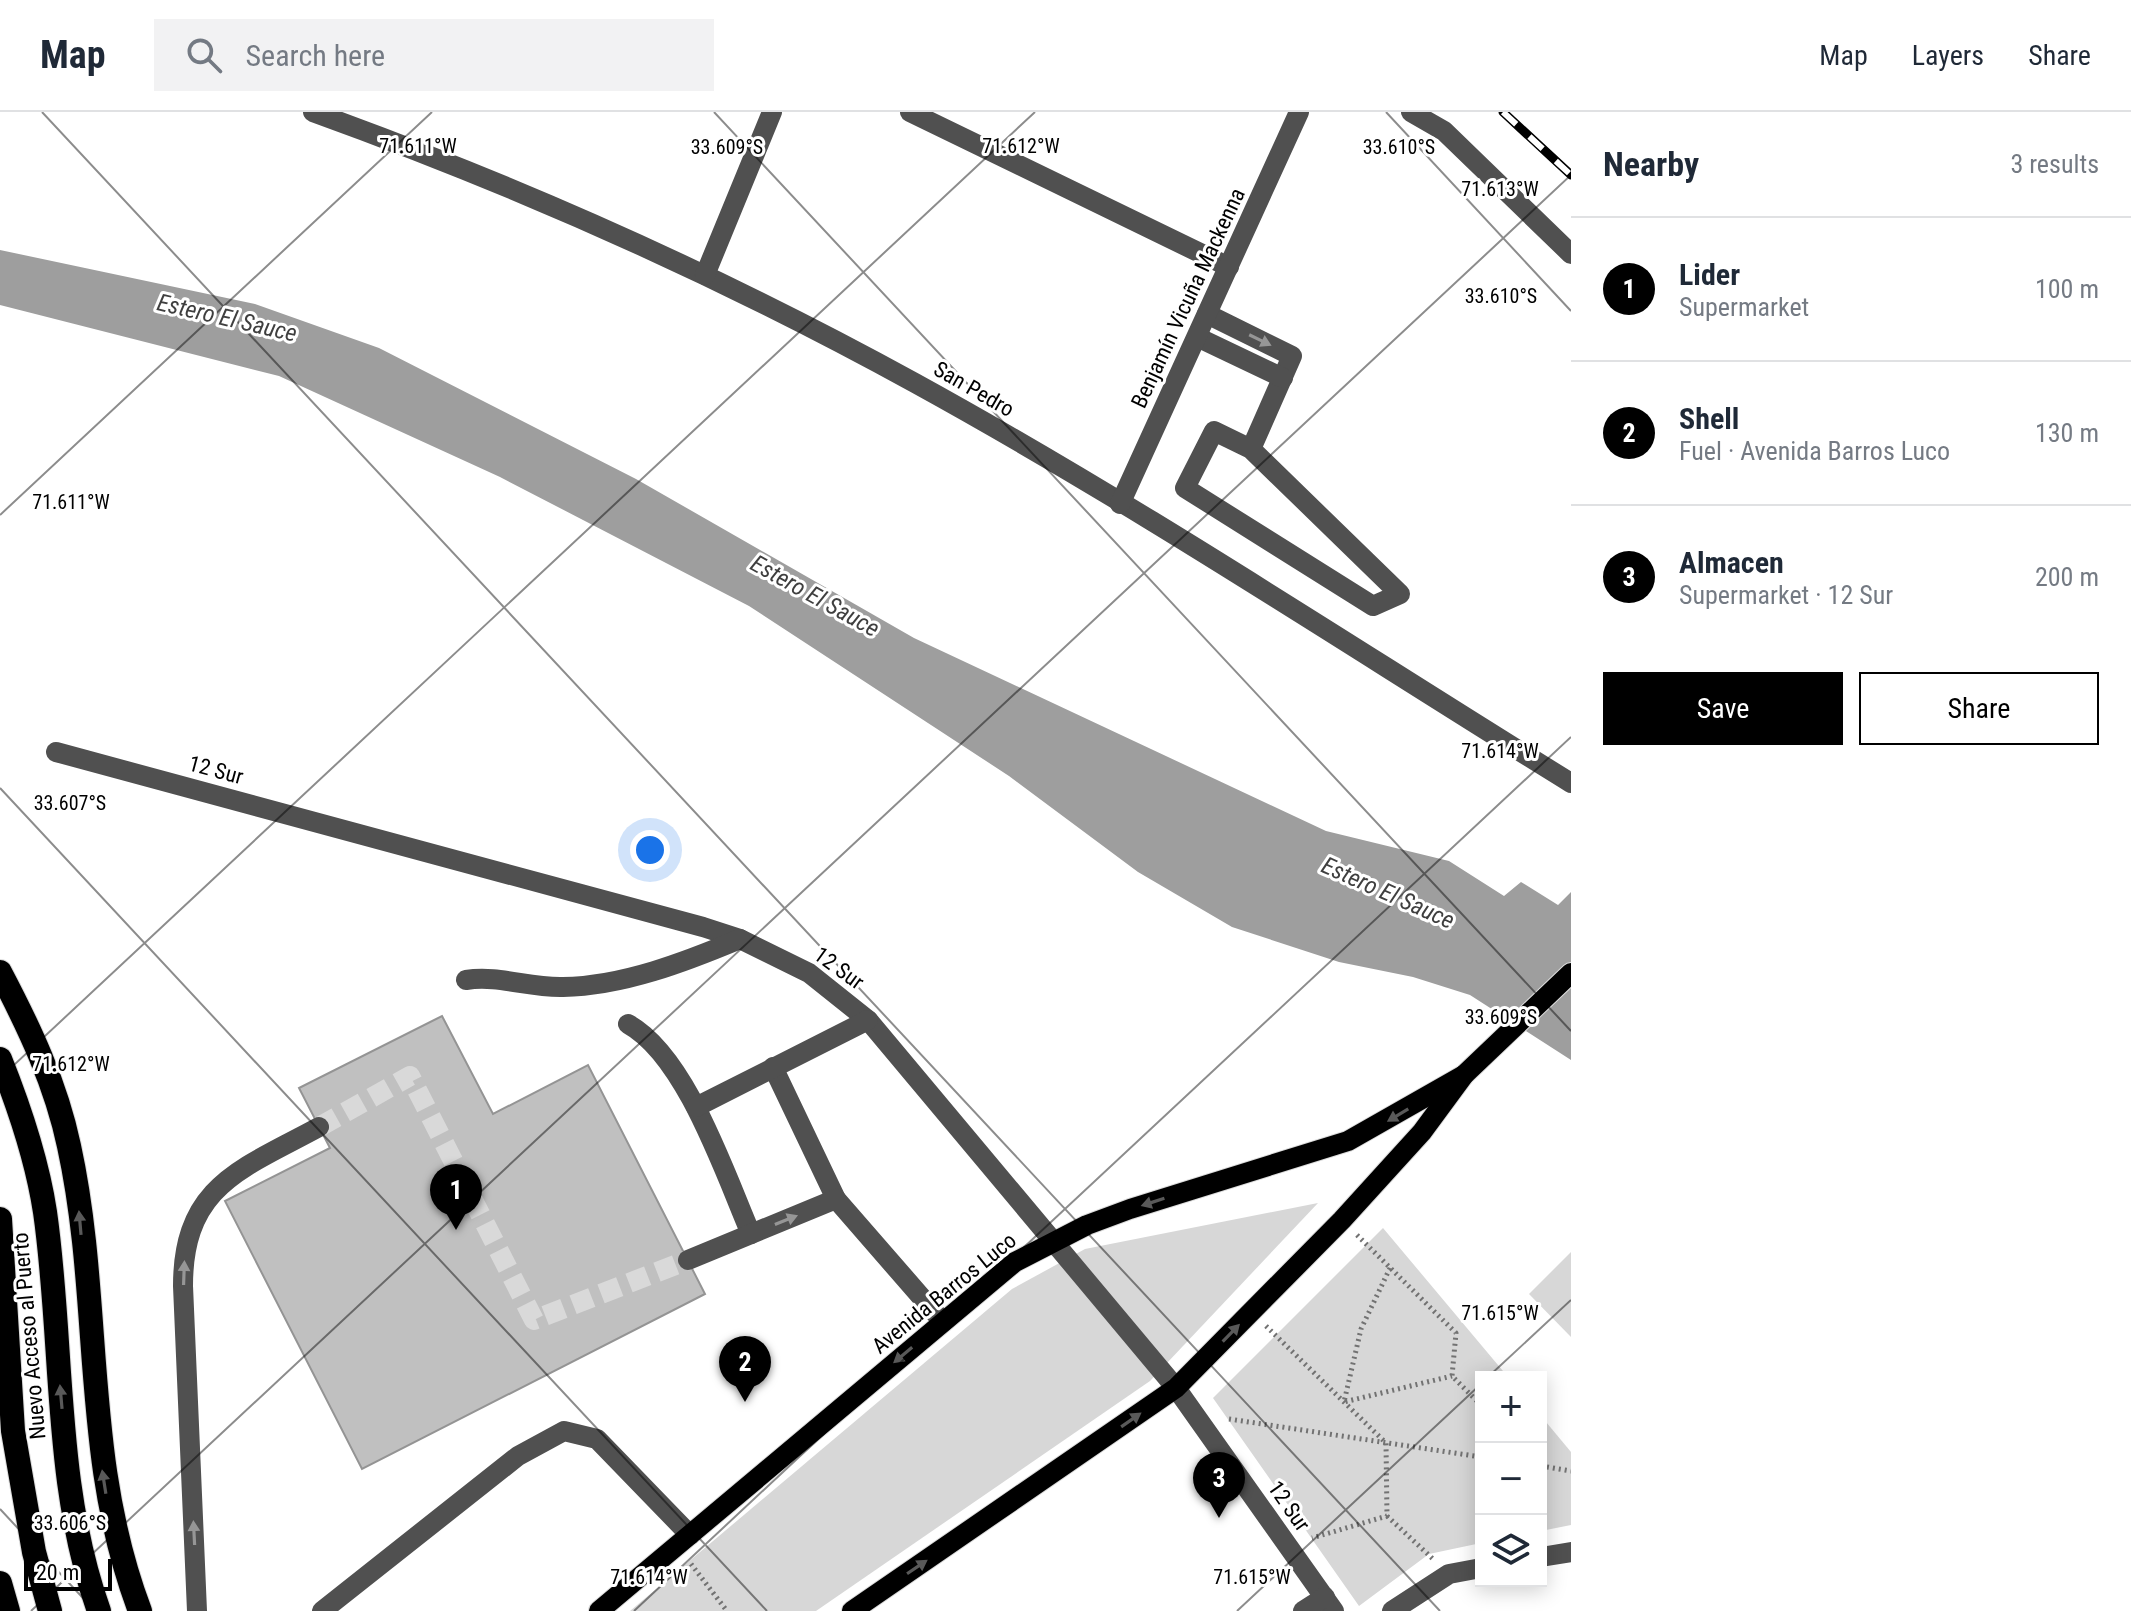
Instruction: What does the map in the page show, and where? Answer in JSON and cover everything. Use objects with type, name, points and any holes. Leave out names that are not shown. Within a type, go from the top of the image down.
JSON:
[{"type":"highway","points":[[0,972],[35,1043],[70,1147],[79,1210],[105,1490],[140,1611]]},
{"type":"highway","name":"Nuevo Acceso al Puerto","points":[[0,1059],[24,1120],[44,1210],[69,1475],[85,1565],[99,1611]]},
{"type":"highway","name":"Nuevo Acceso al Puerto","points":[[0,1219],[13,1431],[34,1552],[50,1611]]},
{"type":"highway","points":[[0,1583],[8,1611]]},
{"type":"main road","name":"Avenida Barros Luco","points":[[852,1611],[1176,1388],[1342,1220],[1422,1132],[1464,1075],[1571,973]]},
{"type":"main road","name":"Avenida Barros Luco","points":[[599,1611],[1015,1262],[1054,1240],[1130,1209],[1348,1141],[1464,1075]]},
{"type":"street","name":"San Pedro","points":[[313,112],[488,178],[705,275],[916,384],[1120,504],[1571,783]]},
{"type":"street","points":[[705,275],[772,112]]},
{"type":"street","points":[[910,112],[1229,267]]},
{"type":"street","name":"Benjamín Vicuña Mackenna","points":[[1120,504],[1299,112]]},
{"type":"street","points":[[1411,112],[1444,131],[1571,254]]},
{"type":"street","points":[[1207,314],[1292,356],[1251,449]]},
{"type":"street","points":[[1197,337],[1283,378]]},
{"type":"street","points":[[1214,431],[1251,449],[1377,572],[1400,594],[1373,606],[1185,488],[1214,431]]},
{"type":"street","name":"12 Sur","points":[[56,752],[740,939],[809,973],[868,1020],[1176,1388],[1329,1604]]},
{"type":"street","points":[[466,980],[500,978],[541,986],[580,986],[669,966],[740,939]]},
{"type":"street","points":[[696,1107],[868,1020]]},
{"type":"street","points":[[628,1024],[645,1033],[696,1107],[751,1234]]},
{"type":"street","points":[[773,1067],[836,1199],[943,1322]]},
{"type":"street","points":[[197,1611],[183,1286],[186,1245],[202,1207],[226,1178],[319,1127]]},
{"type":"street","points":[[688,1260],[836,1199]]},
{"type":"street","points":[[322,1611],[518,1456],[564,1431],[597,1439],[684,1540]]},
{"type":"street","points":[[1547,1556],[1571,1552]]},
{"type":"street","points":[[1392,1611],[1449,1574],[1475,1569]]},
{"type":"street","points":[[1303,1611],[1329,1604]]},
{"type":"path","points":[[1342,1220],[1456,1333],[1452,1376]]},
{"type":"path","points":[[1344,1402],[1361,1329],[1390,1268]]},
{"type":"path","points":[[1252,1312],[1386,1443],[1387,1516],[1449,1574]]},
{"type":"path","points":[[1344,1402],[1452,1376]]},
{"type":"path","points":[[1452,1376],[1475,1399]]},
{"type":"path","points":[[1195,1414],[1475,1456]]},
{"type":"path","points":[[1547,1467],[1571,1471]]},
{"type":"path","points":[[1288,1546],[1387,1516]]},
{"type":"path","points":[[684,1540],[727,1611]]},
{"type":"shaded area","points":[[1318,1203],[1150,1381],[816,1611],[630,1611],[1012,1289],[1085,1249]]},
{"type":"shaded area","points":[[1383,1228],[1503,1371],[1475,1371],[1475,1544],[1429,1554],[1359,1606],[1213,1398]]},
{"type":"shaded area","points":[[1571,1252],[1571,1337],[1529,1294]]},
{"type":"shaded area","points":[[1547,1423],[1571,1452],[1571,1525],[1547,1530]]},
{"type":"water","name":"Estero El Sauce","points":[[0,250],[255,304],[379,348],[636,479],[914,638],[1326,831],[1449,861],[1504,896],[1521,882],[1558,905],[1571,892],[1571,1060],[1470,995],[1413,977],[1339,962],[1232,927],[1138,872],[1009,776],[749,606],[500,477],[279,376],[0,305]]},
{"type":"building","points":[[442,1016],[493,1114],[588,1065],[705,1294],[362,1469],[225,1201],[330,1148],[299,1088]]},
{"type":"tunnel","points":[[319,1127],[410,1076],[534,1320],[688,1260]]},
{"type":"railway","points":[[1503,112],[1571,175]]},
{"type":"place","name":"Lider","points":[[456,1230]]},
{"type":"place","name":"Shell","points":[[745,1402]]},
{"type":"place","name":"Almacen","points":[[1219,1518]]}]
